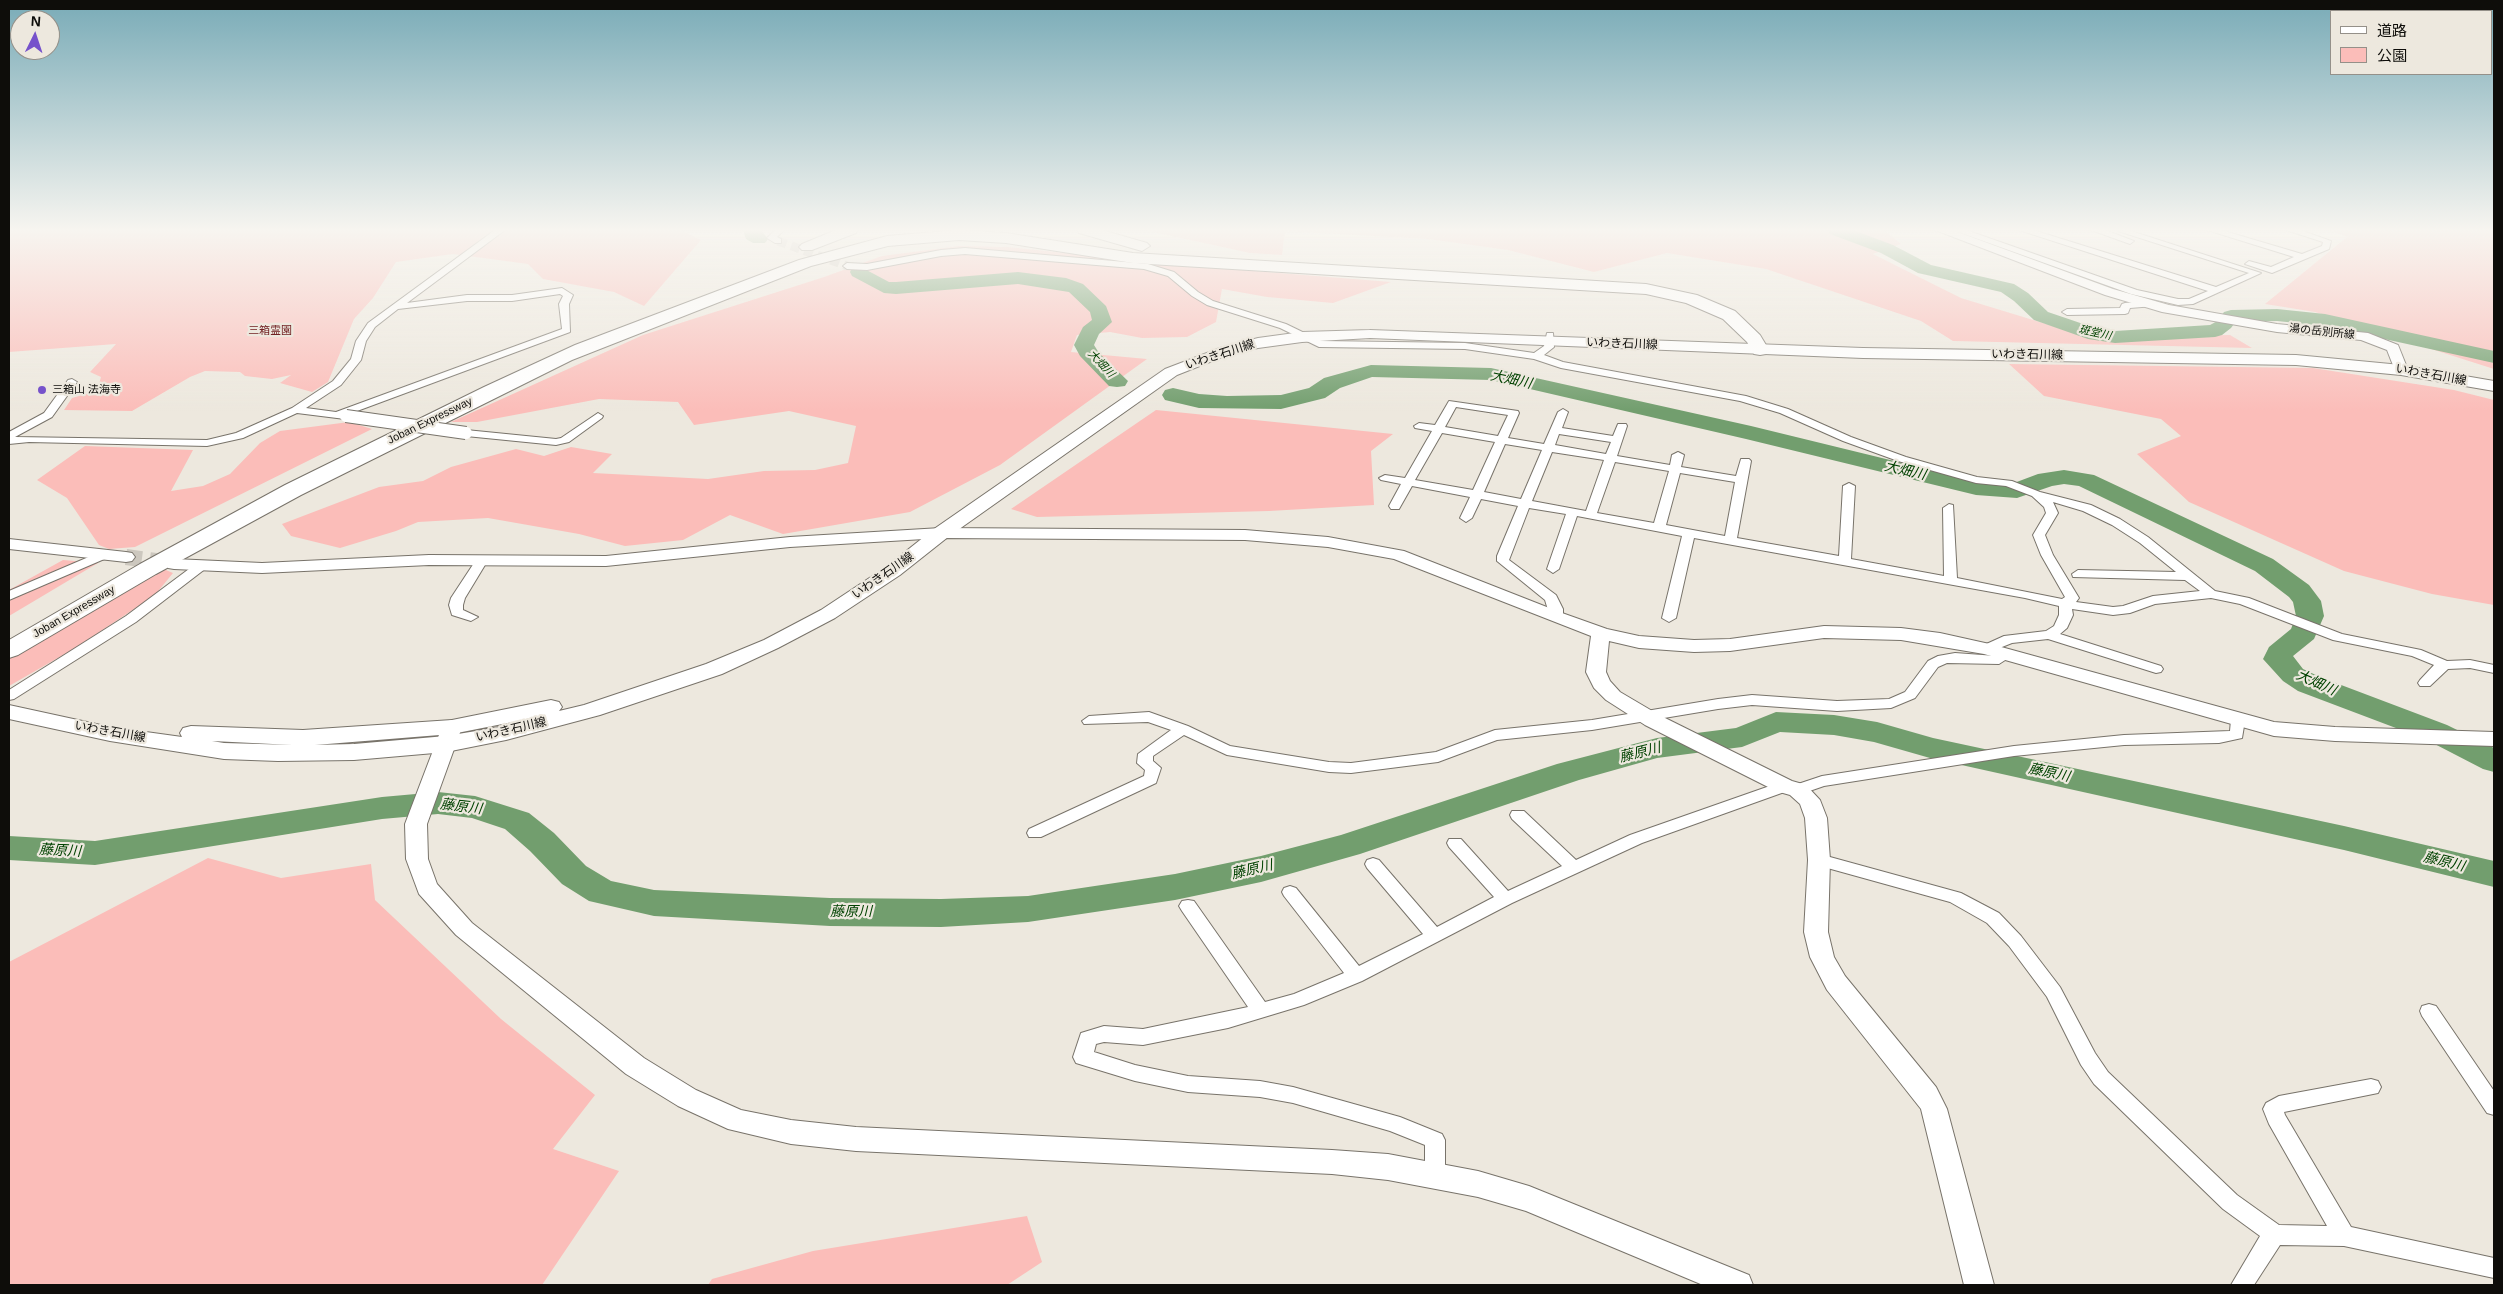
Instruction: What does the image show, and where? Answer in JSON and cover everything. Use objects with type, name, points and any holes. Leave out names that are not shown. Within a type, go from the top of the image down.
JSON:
[{"type":"highway","name":"Joban Expressway","points":[[9,633],[196,528],[374,436],[617,323],[698,290]]},
{"type":"highway","name":"Joban Expressway","points":[[9,650],[148,569],[293,490],[566,356],[717,290]]},
{"type":"highway","points":[[566,356],[730,290]]},
{"type":"highway","points":[[1652,290],[1691,299],[1729,315],[1759,347]]},
{"type":"main road","name":"いわき石川線","points":[[12,707],[110,734],[224,751],[278,753],[354,752],[449,736],[506,733],[592,710],[714,669],[770,644],[828,614],[893,571],[941,533],[1171,372],[1225,351],[1297,334]]},
{"type":"main road","name":"いわき石川線","points":[[449,736],[533,711],[608,692],[679,668],[740,643],[804,612],[855,582],[918,534],[1136,381],[1162,367],[1198,352],[1240,340],[1297,334],[1370,334],[1550,338],[1759,347],[2296,360],[2400,366],[2494,380]]},
{"type":"main road","name":"いわき石川線","points":[[2400,366],[2494,386]]},
{"type":"street","points":[[9,441],[29,439],[207,443],[239,436],[296,410],[337,383],[356,360],[361,341],[371,325],[421,290]]},
{"type":"street","points":[[1191,290],[1210,303],[1284,326],[1319,344],[1465,346],[1536,356],[1561,364],[1742,398],[1784,411],[1847,439],[1902,459],[1976,480],[2008,483],[2034,493],[2087,508],[2116,522],[2144,540],[2211,594]]},
{"type":"street","name":"湯の岳別所線","points":[[2113,290],[2151,304],[2230,321],[2364,336],[2393,348],[2400,366]]},
{"type":"street","points":[[2128,290],[2178,302],[2190,302],[2214,290]]},
{"type":"street","points":[[342,415],[568,330],[564,304],[568,295],[562,291],[512,298],[466,298],[394,308]]},
{"type":"street","points":[[2067,312],[2125,311],[2125,306],[2151,304]]},
{"type":"street","points":[[1536,356],[1549,347],[1550,338]]},
{"type":"street","points":[[9,436],[48,415],[72,382]]},
{"type":"street","points":[[1395,506],[1453,403],[1514,413],[1476,494],[1477,500],[1466,518]]},
{"type":"street","points":[[296,410],[466,433],[556,442],[565,440],[598,416]]},
{"type":"street","points":[[1556,618],[1556,609],[1551,598],[1503,561],[1502,556],[1563,412]]},
{"type":"street","points":[[1419,426],[1741,480]]},
{"type":"street","points":[[1590,515],[1622,426]]},
{"type":"street","points":[[1555,430],[1617,440]]},
{"type":"street","points":[[1659,528],[1678,455]]},
{"type":"street","points":[[1730,540],[1745,461]]},
{"type":"street","points":[[1385,478],[1951,580],[2055,600],[2065,604],[2113,611],[2125,610],[2153,600],[2211,594],[2244,601],[2316,629],[2358,642],[2416,653],[2445,665],[2470,664],[2494,669]]},
{"type":"street","points":[[1845,561],[1849,486]]},
{"type":"street","points":[[2034,493],[2050,506],[2052,513],[2039,535],[2047,556],[2072,598],[2065,604]]},
{"type":"street","points":[[1949,508],[1951,580]]},
{"type":"street","points":[[1553,569],[1573,512]]},
{"type":"street","points":[[174,564],[262,568],[429,560],[606,561],[790,542],[941,533],[1245,535],[1328,542],[1370,549],[1418,562],[1556,618],[1601,633],[1656,644],[1694,646],[1730,644],[1824,632],[1901,634],[1940,639],[1987,649],[2238,720],[2306,733],[2487,739]]},
{"type":"street","points":[[1669,618],[1689,533]]},
{"type":"street","points":[[9,544],[126,557]]},
{"type":"street","points":[[9,596],[105,554]]},
{"type":"street","points":[[470,617],[457,612],[456,605],[458,598],[482,560]]},
{"type":"street","points":[[12,707],[201,566]]},
{"type":"street","points":[[2078,574],[2187,576]]},
{"type":"street","points":[[2049,635],[2060,628],[2066,615],[2065,604]]},
{"type":"street","points":[[1601,633],[1596,672],[1601,684],[1613,696],[1648,717],[1791,788],[1809,800],[1816,818],[1819,860],[1816,932],[1822,957],[1836,983],[1927,1095],[1934,1109],[1979,1285]]},
{"type":"street","points":[[1987,649],[2009,639],[2049,635],[2156,669]]},
{"type":"street","points":[[1089,721],[1149,717],[1183,729],[1227,750],[1351,768],[1438,757],[1496,735],[1592,725],[1752,700],[1837,706],[1891,704],[1910,694],[1933,664],[1943,659],[1955,657],[1998,660],[2006,655]]},
{"type":"street","points":[[2425,683],[2438,669],[2445,665]]},
{"type":"street","points":[[1435,1175],[1435,1140],[1393,1123],[1293,1095],[1260,1089],[1188,1084],[1135,1074],[1083,1057],[1088,1039],[1104,1034],[1143,1037],[1260,1011],[1298,1000],[1356,976],[1506,899],[1636,839],[1791,788],[1929,763],[2014,751],[2124,740],[2219,738],[2237,735],[2238,720]]},
{"type":"street","points":[[1035,833],[1151,779],[1153,768],[1145,763],[1146,754],[1183,729]]},
{"type":"street","points":[[449,736],[416,824],[417,859],[427,888],[464,929],[635,1066],[687,1098],[738,1121],[790,1132],[856,1139],[1332,1162],[1388,1167],[1435,1175],[1529,1199],[1738,1285]]},
{"type":"street","points":[[1518,814],[1574,867]]},
{"type":"street","points":[[1455,843],[1506,899]]},
{"type":"street","points":[[1819,860],[1955,897],[1993,918],[2015,941],[2054,992],[2088,1059],[2101,1078],[2230,1202],[2275,1235],[2344,1236],[2494,1268]]},
{"type":"street","points":[[1372,864],[1434,936]]},
{"type":"street","points":[[1290,892],[1356,976]]},
{"type":"street","points":[[1188,906],[1260,1011]]},
{"type":"street","points":[[2429,1011],[2494,1107]]},
{"type":"street","points":[[2344,1236],[2276,1118],[2273,1109],[2279,1104],[2371,1088]]},
{"type":"street","points":[[2242,1285],[2275,1235]]},
{"type":"green space","name":"三箱霊園","points":[[9,290],[378,290],[354,319],[328,382],[312,392],[280,383],[291,375],[272,379],[245,376],[240,372],[205,371],[190,377],[132,411],[64,410],[72,398],[97,391],[101,377],[90,372],[116,344],[9,352]]},
{"type":"green space","name":"三箱霊園","points":[[605,290],[657,290],[644,306],[614,292]]},
{"type":"green space","points":[[782,290],[1222,290],[1216,322],[1187,337],[1142,338],[1110,332],[1077,335],[1071,352],[1147,359],[1000,465],[910,512],[783,534],[730,515],[683,540],[625,546],[579,534],[488,518],[418,522],[396,531],[340,548],[291,536],[282,524],[379,487],[423,481],[451,467],[516,449],[544,456],[571,447],[612,454],[593,473],[708,479],[764,471],[815,470],[848,463],[856,426],[789,411],[694,425],[678,402],[599,399],[477,422],[451,422],[643,335]]},
{"type":"green space","points":[[1230,290],[1368,290],[1333,303],[1267,297]]},
{"type":"green space","points":[[1830,290],[1946,290],[1961,298],[2089,337],[2230,335],[2252,348],[1953,341],[1921,321]]},
{"type":"green space","points":[[2282,290],[2494,290],[2494,369],[2315,312],[2265,304]]},
{"type":"green space","points":[[2009,364],[2313,368],[2454,390],[2494,400],[2494,605],[2432,594],[2344,571],[2189,502],[2137,454],[2181,436],[2161,419],[2044,396]]},
{"type":"green space","points":[[1156,410],[1393,434],[1371,451],[1374,505],[1269,511],[1037,517],[1011,509]]},
{"type":"green space","points":[[349,422],[372,429],[135,547],[109,549],[99,545],[67,498],[37,480],[85,446],[193,450],[171,491],[203,486],[230,474],[260,443],[280,431]]},
{"type":"green space","points":[[63,560],[98,563],[9,616],[9,590]]},
{"type":"green space","points":[[161,568],[173,573],[155,595],[77,647],[9,686],[9,656]]},
{"type":"green space","points":[[208,858],[281,878],[371,864],[375,900],[501,1019],[595,1095],[553,1149],[619,1171],[542,1285],[9,1285],[9,962]]},
{"type":"green space","points":[[1027,1216],[1042,1262],[1007,1285],[708,1285],[712,1279],[813,1251]]},
{"type":"waterway","name":"大畑川","points":[[1078,290],[1099,310],[1102,322],[1090,331],[1084,345],[1090,356],[1117,381]]},
{"type":"waterway","name":"斑堂川","points":[[2011,290],[2021,297],[2041,316],[2088,333],[2115,337],[2204,332],[2215,331],[2224,324]]},
{"type":"waterway","name":"斑堂川","points":[[2231,316],[2277,315],[2325,320],[2494,357]]},
{"type":"waterway","name":"大畑川","points":[[1173,395],[1199,401],[1227,403],[1281,402],[1317,393],[1332,383],[1371,371],[1491,374],[1751,433],[1810,449],[1976,488],[2017,491],[2047,479],[2064,477],[2085,480],[2159,517],[2264,565],[2299,591],[2307,601],[2310,616],[2304,633],[2279,653],[2278,659],[2293,675],[2309,684],[2436,732],[2494,761]]},
{"type":"waterway","name":"藤原川","points":[[9,848],[95,853],[382,808],[438,803],[475,807],[517,821],[542,842],[574,875],[602,892],[654,903],[830,912],[941,913],[1028,909],[1175,887],[1261,869],[1348,845],[1568,772],[1657,748],[1742,737],[1776,722],[1834,725],[1877,732],[1930,748],[2344,838],[2494,874]]},
{"type":"tunnel","points":[[126,557],[172,563]]},
{"type":"place","name":"三箱山 法海寺","points":[[42,390]]}]
